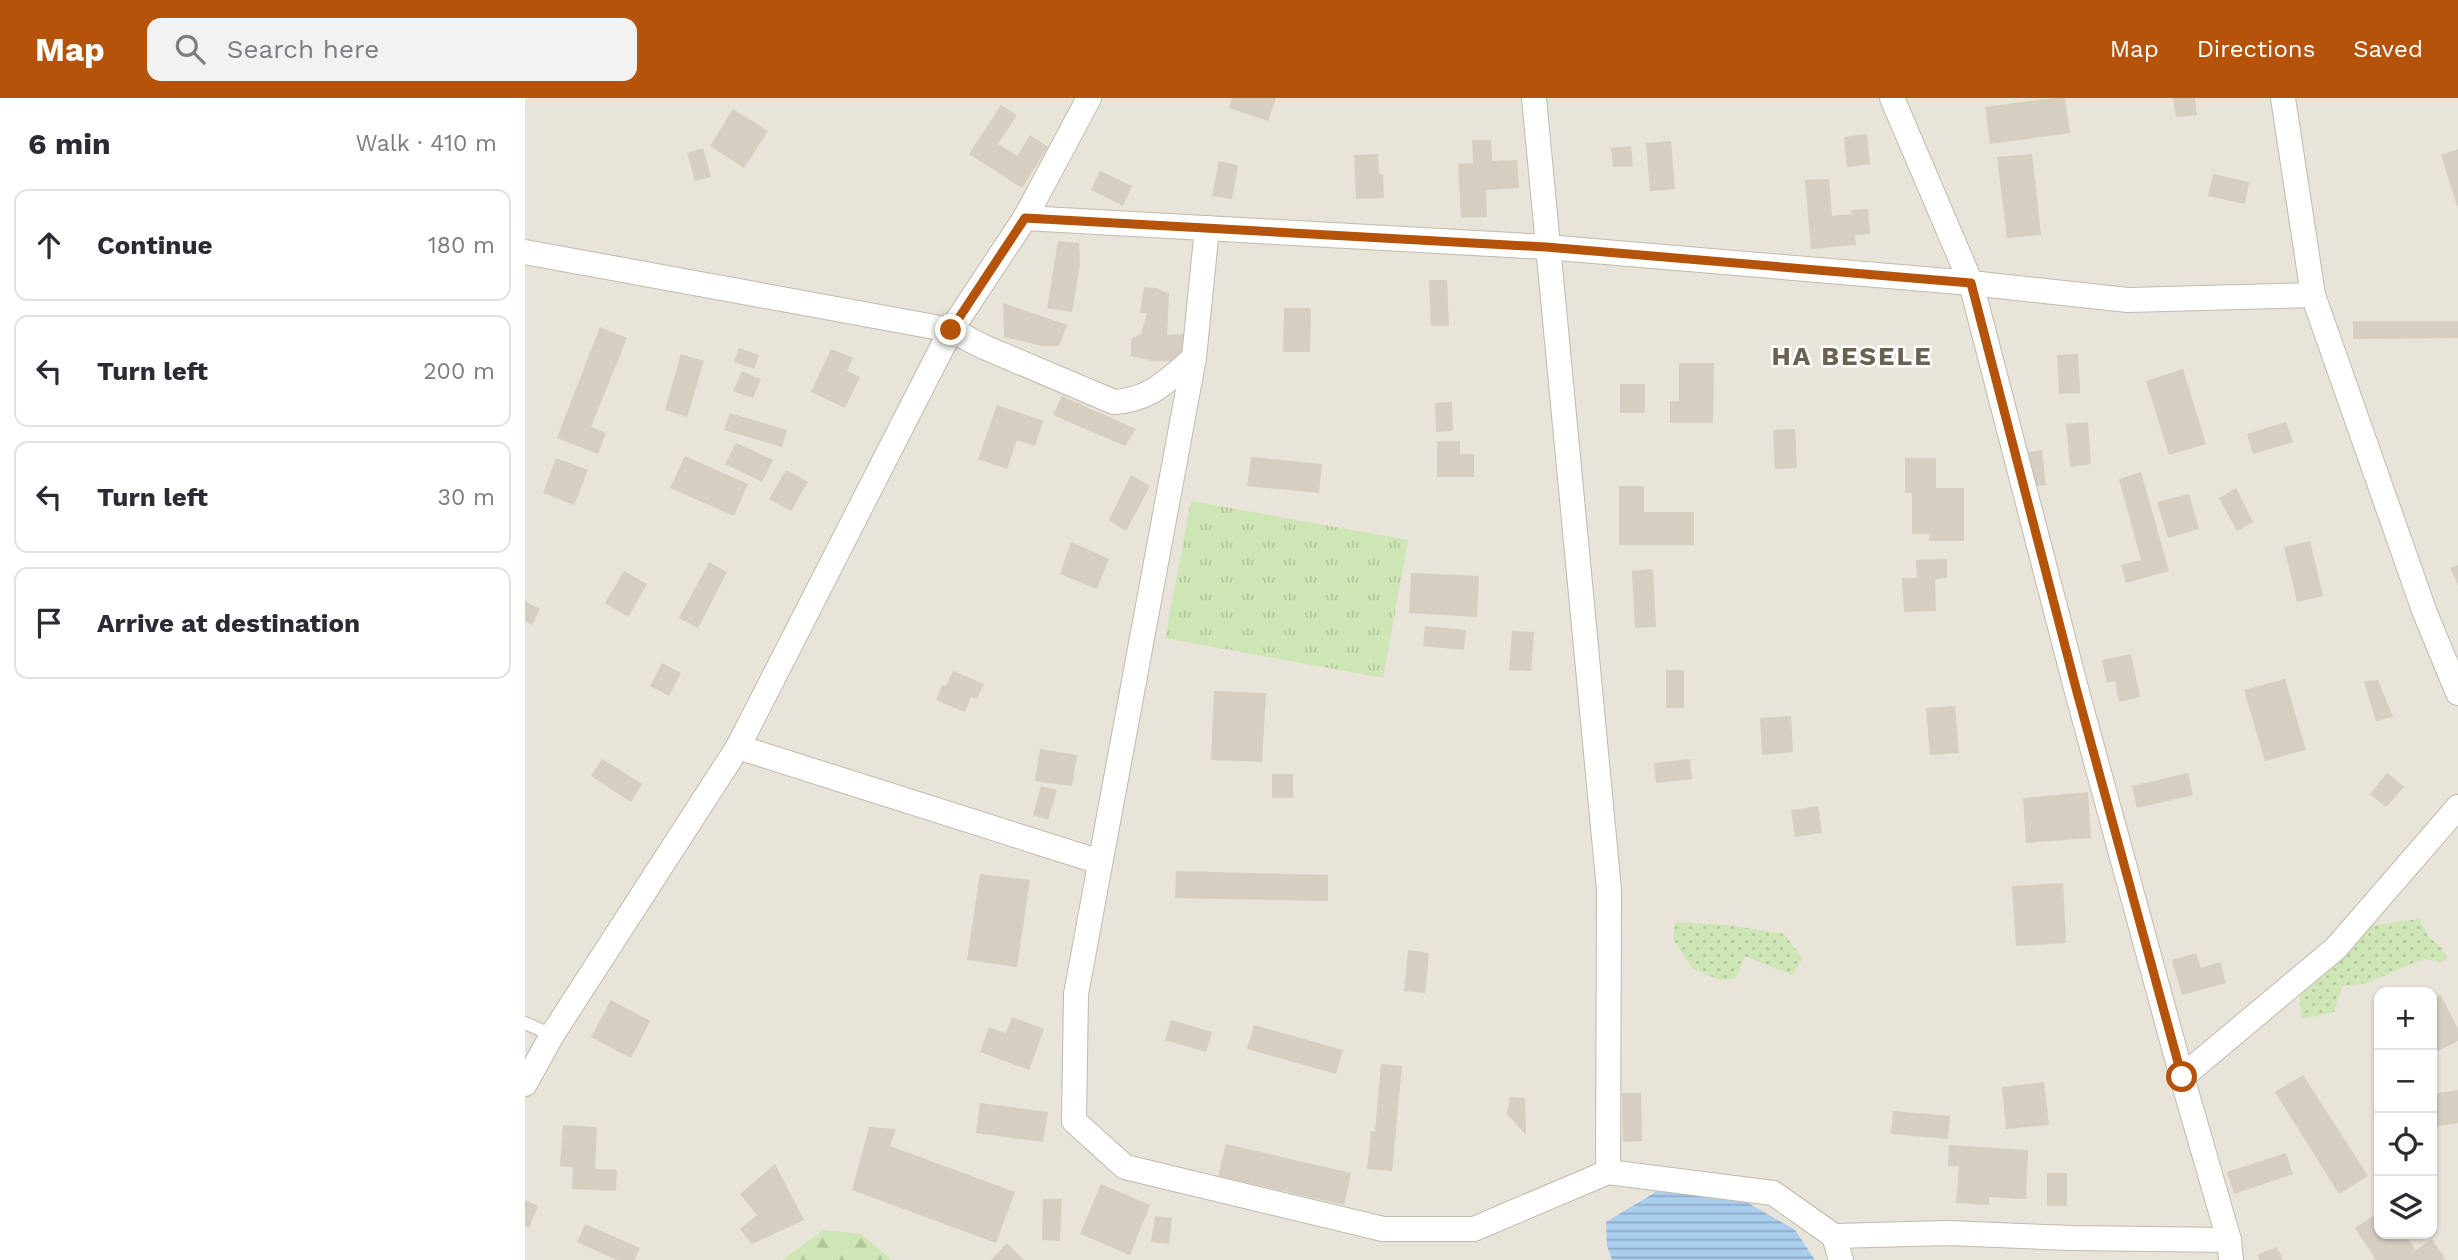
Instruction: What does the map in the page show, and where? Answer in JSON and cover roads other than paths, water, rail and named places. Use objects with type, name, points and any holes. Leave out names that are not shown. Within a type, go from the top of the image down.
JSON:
[{"type":"street","points":[[525,1084],[552,1035],[738,747],[951,330],[1025,218],[1089,98]]},
{"type":"street","points":[[1534,98],[1546,247],[1609,890],[1608,1172]]},
{"type":"street","points":[[1207,228],[1194,358],[1076,994],[1074,1121],[1125,1167],[1383,1228],[1474,1229],[1608,1172],[1773,1193],[1834,1236],[1948,1233],[2071,1238],[2230,1250],[2073,679],[1971,283],[1892,98]]},
{"type":"street","points":[[2283,98],[2313,295],[2425,613],[2458,694]]},
{"type":"street","points":[[1025,218],[1546,247],[1971,283],[2128,300],[2313,295]]},
{"type":"street","points":[[525,252],[951,330],[984,347],[1114,402],[1134,401],[1156,391],[1194,358]]},
{"type":"street","points":[[738,747],[1100,862]]},
{"type":"street","points":[[2182,1077],[2336,948],[2458,807]]},
{"type":"street","points":[[1834,1236],[1841,1260]]},
{"type":"lane","points":[[525,1023],[552,1035]]},
{"type":"water","points":[[1664,1187],[1722,1188],[1795,1230],[1815,1260],[1612,1260],[1607,1246],[1606,1222]]},
{"type":"district","name":"HA BESELE","points":[[1852,356]]}]
